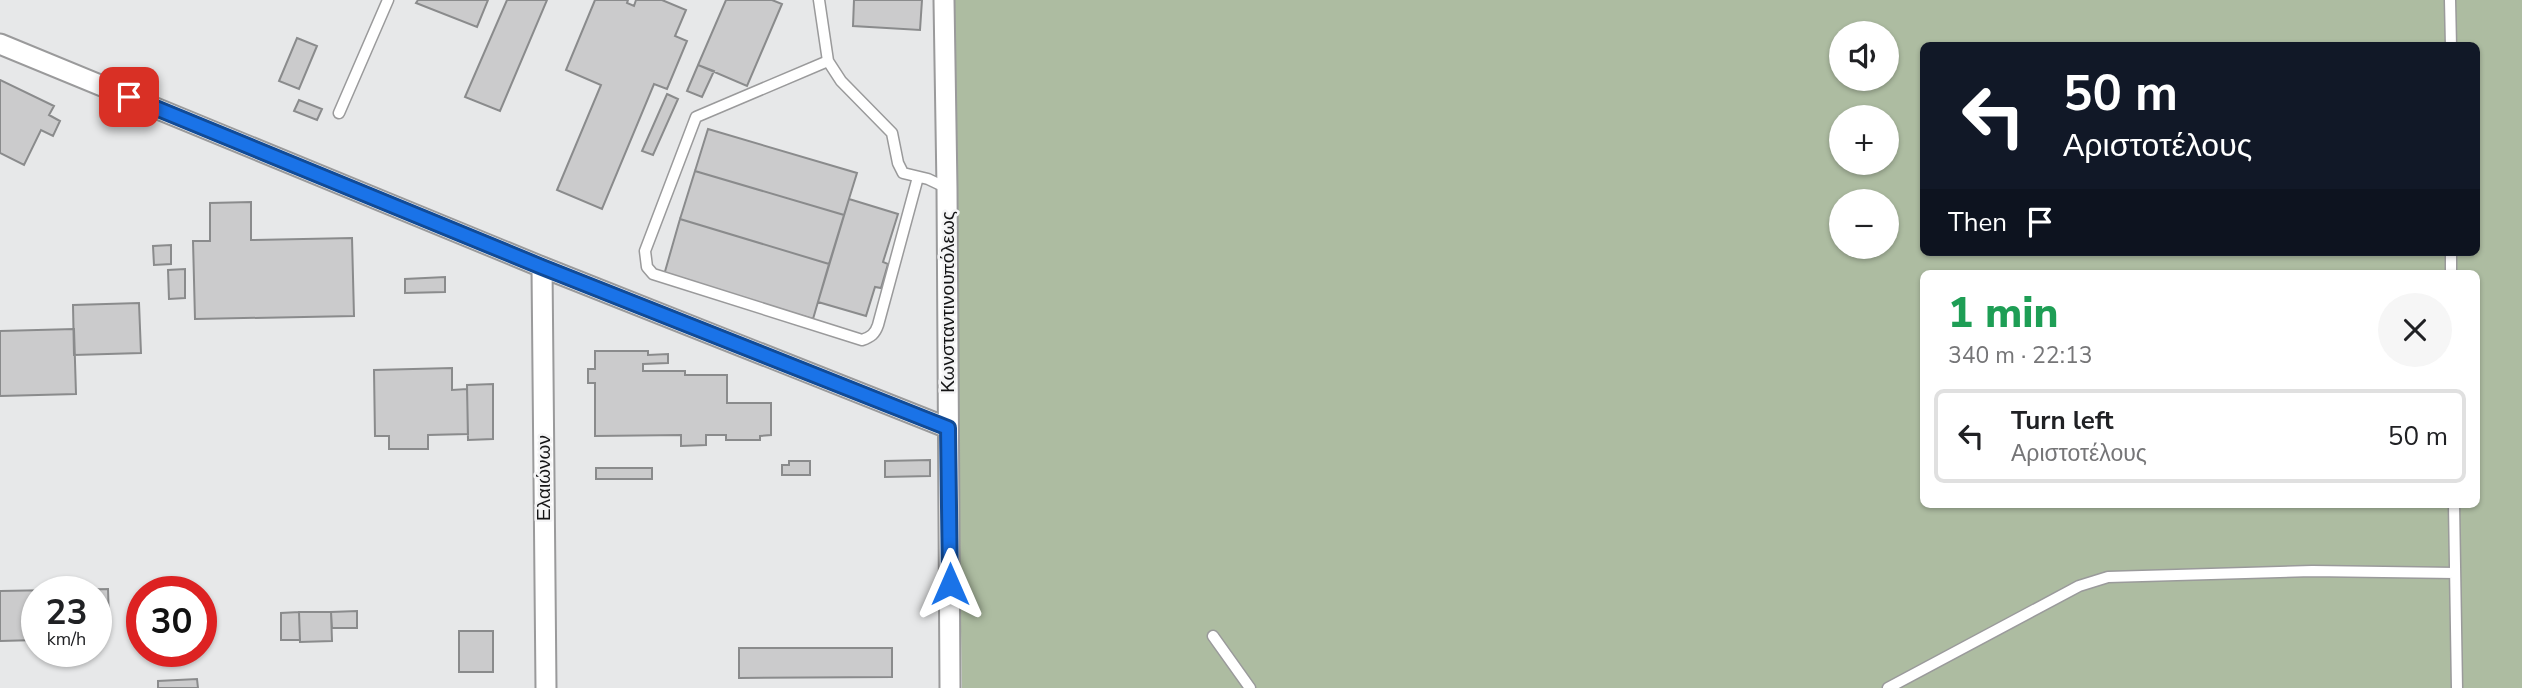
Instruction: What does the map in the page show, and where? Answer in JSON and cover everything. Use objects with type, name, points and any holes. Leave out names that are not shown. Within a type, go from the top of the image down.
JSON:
[{"type":"street","name":"Κωνσταντινουπόλεως","points":[[944,0],[950,688]]},
{"type":"street","points":[[0,44],[542,267],[948,428]]},
{"type":"street","name":"Ελαιώνων","points":[[542,267],[546,688]]},
{"type":"lane","points":[[339,113],[388,0]]},
{"type":"lane","points":[[819,0],[828,61],[841,81],[891,133],[903,173],[947,188]]},
{"type":"lane","points":[[2450,0],[2451,42]]},
{"type":"lane","points":[[828,61],[696,117],[645,250],[647,267],[653,274],[862,340],[876,332],[918,177]]},
{"type":"lane","points":[[2454,508],[2457,688]]},
{"type":"lane","points":[[1888,688],[2079,586],[2108,577],[2299,571],[2455,573]]},
{"type":"lane","points":[[1213,636],[1250,688]]},
{"type":"green space","points":[[950,0],[2522,0],[2522,688],[962,688]]},
{"type":"building","points":[[418,0],[488,0],[477,27],[416,3]]},
{"type":"building","points":[[507,0],[547,0],[500,111],[465,97]]},
{"type":"building","points":[[595,0],[628,0],[627,3],[634,6],[636,0],[662,0],[686,10],[675,36],[687,41],[667,89],[654,84],[602,209],[557,190],[601,85],[566,70]]},
{"type":"building","points":[[726,0],[772,0],[782,4],[747,86],[698,65]]},
{"type":"building","points":[[854,0],[922,0],[920,30],[853,26]]},
{"type":"building","points":[[297,38],[317,46],[299,89],[279,81]]},
{"type":"building","points":[[698,65],[714,71],[702,97],[687,91]]},
{"type":"building","points":[[0,80],[54,106],[49,115],[60,121],[53,136],[41,130],[24,165],[0,153]]},
{"type":"building","points":[[667,94],[678,99],[653,155],[642,151]]},
{"type":"building","points":[[299,100],[322,109],[317,120],[294,111]]},
{"type":"building","points":[[708,129],[857,173],[844,215],[695,171]]},
{"type":"building","points":[[695,171],[844,215],[829,264],[680,219]]},
{"type":"building","points":[[849,199],[898,214],[883,262],[888,264],[881,288],[875,287],[866,316],[818,302]]},
{"type":"building","points":[[251,202],[251,240],[352,238],[354,316],[195,319],[193,241],[210,241],[210,203]]},
{"type":"building","points":[[680,219],[829,264],[813,319],[664,275]]},
{"type":"building","points":[[171,245],[171,264],[154,265],[153,246]]},
{"type":"building","points":[[185,269],[185,298],[169,299],[168,270]]},
{"type":"building","points":[[445,277],[445,292],[405,293],[405,279]]},
{"type":"building","points":[[139,303],[141,353],[74,355],[73,305]]},
{"type":"building","points":[[74,329],[76,394],[0,396],[0,331]]},
{"type":"building","points":[[595,351],[648,351],[648,355],[668,354],[668,363],[643,364],[643,371],[727,375],[727,403],[771,403],[771,435],[760,436],[760,440],[726,440],[726,435],[706,435],[706,445],[681,446],[681,435],[595,436],[595,383],[588,383],[588,369],[595,369]]},
{"type":"building","points":[[452,368],[452,390],[467,389],[468,434],[428,435],[428,449],[389,449],[389,436],[375,436],[374,370]]},
{"type":"building","points":[[493,384],[493,439],[468,440],[467,385]]},
{"type":"building","points":[[930,460],[930,476],[885,477],[885,461]]},
{"type":"building","points":[[789,461],[810,461],[810,475],[782,475],[782,465],[789,465]]},
{"type":"building","points":[[596,468],[652,468],[652,479],[596,479]]},
{"type":"building","points":[[0,591],[21,591],[21,640],[0,641]]},
{"type":"building","points":[[357,611],[357,628],[332,628],[331,612]]},
{"type":"building","points":[[299,612],[300,640],[281,640],[281,613]]},
{"type":"building","points":[[299,612],[331,612],[332,641],[300,642]]},
{"type":"building","points":[[459,631],[493,631],[493,672],[459,672]]},
{"type":"building","points":[[739,648],[892,648],[892,677],[739,678]]},
{"type":"building","points":[[197,679],[198,688],[158,688],[158,681]]},
{"type":"route","points":[[129,97],[542,267],[948,428],[950,584]]}]
